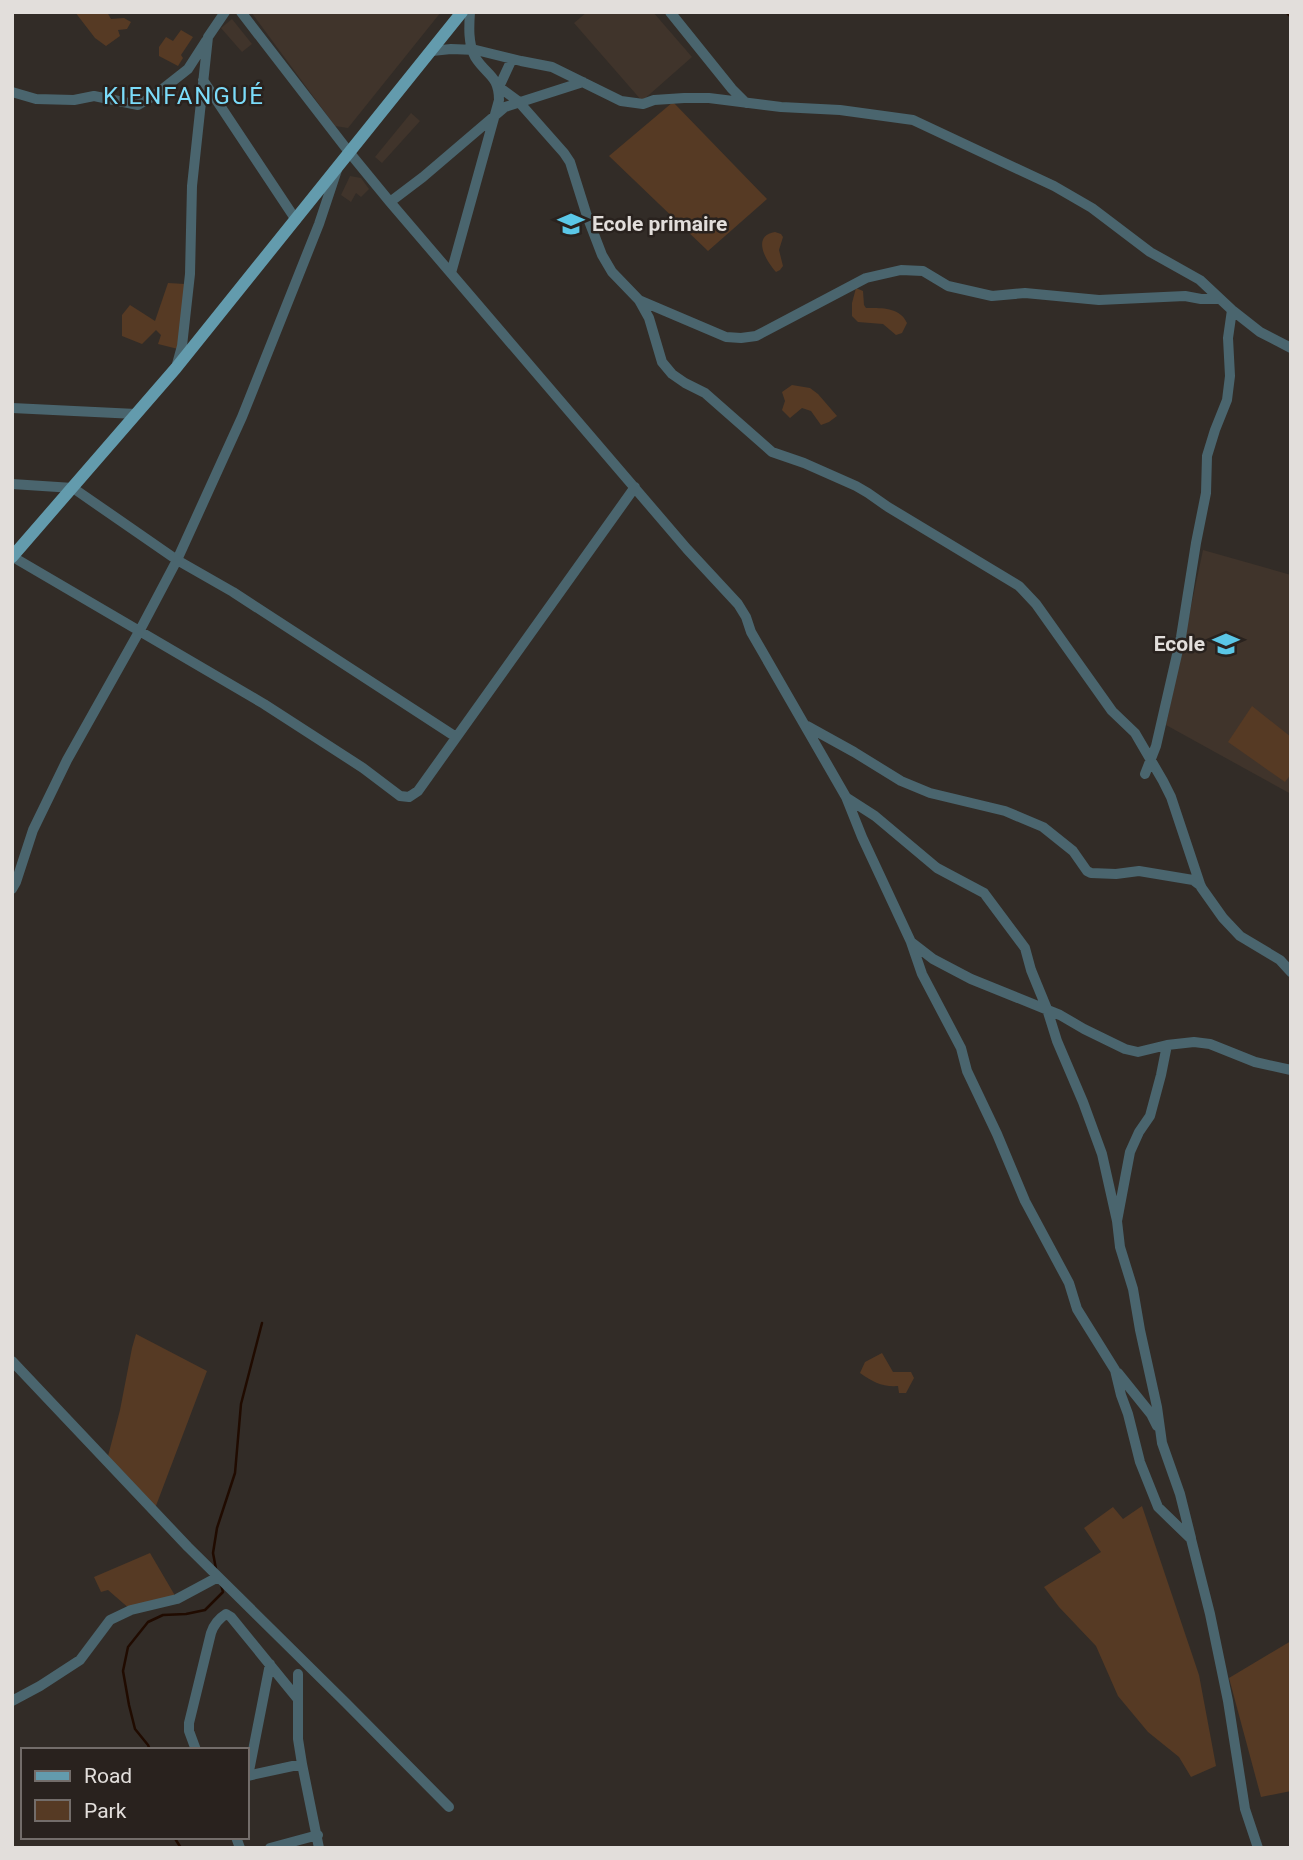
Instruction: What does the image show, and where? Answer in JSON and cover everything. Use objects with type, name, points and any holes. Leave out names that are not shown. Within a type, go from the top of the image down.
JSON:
[{"type":"main road","points":[[12,557],[176,368],[432,51],[454,15]]},
{"type":"street","points":[[12,92],[36,99],[74,100],[94,96],[138,105],[188,69],[225,12]]},
{"type":"street","points":[[241,12],[390,202],[687,550],[738,604],[751,632],[846,797],[911,942],[922,975],[961,1048],[967,1071],[1025,1200],[1069,1283],[1077,1309],[1115,1370],[1151,1414],[1161,1432]]},
{"type":"street","points":[[454,15],[469,12],[472,50],[476,59],[570,162],[602,255],[612,272],[639,300],[649,318],[663,362],[672,373],[705,393],[772,452],[804,463],[868,493],[1019,586],[1036,604],[1112,711],[1135,733],[1171,797],[1201,887]]},
{"type":"street","points":[[670,12],[746,104]]},
{"type":"street","points":[[176,368],[182,346],[190,274],[192,186],[208,37]]},
{"type":"street","points":[[432,51],[472,50],[552,67],[621,101],[633,104],[684,98],[709,99],[839,110],[913,120],[1054,186],[1092,208],[1150,252],[1200,280],[1260,332],[1291,348]]},
{"type":"street","points":[[451,272],[495,116],[499,87],[512,59]]},
{"type":"street","points":[[204,80],[296,220]]},
{"type":"street","points":[[390,202],[505,107],[583,82]]},
{"type":"street","points":[[12,889],[33,830],[67,760],[177,560],[242,417],[319,224],[338,166]]},
{"type":"street","points":[[639,300],[726,337],[741,338],[756,336],[866,278],[901,270],[923,271],[948,286],[992,296],[1025,293],[1090,300],[1171,296],[1220,299]]},
{"type":"street","points":[[1145,774],[1160,733],[1181,637],[1206,493],[1207,456],[1214,430],[1227,400],[1230,376],[1228,338],[1232,310]]},
{"type":"street","points":[[12,408],[136,414]]},
{"type":"street","points":[[12,484],[74,488],[177,560],[233,592],[456,737]]},
{"type":"street","points":[[12,557],[264,704],[363,768],[400,796],[409,797],[418,791],[635,487]]},
{"type":"street","points":[[805,725],[910,785],[930,793],[1005,811],[1043,827],[1073,851],[1091,873],[1139,871],[1193,880],[1240,936],[1280,960],[1291,972]]},
{"type":"street","points":[[846,797],[875,816],[937,868],[984,893],[1025,948],[1057,1041],[1102,1154],[1120,1247],[1133,1289],[1162,1443],[1180,1494],[1210,1614],[1228,1701],[1245,1809],[1258,1848]]},
{"type":"street","points":[[911,942],[971,979],[1047,1009],[1125,1049],[1138,1052],[1167,1045],[1194,1042],[1210,1044],[1255,1062],[1291,1070]]},
{"type":"street","points":[[1117,1221],[1130,1152],[1150,1116],[1167,1045]]},
{"type":"street","points":[[12,1361],[188,1547],[449,1807]]},
{"type":"street","points":[[1115,1370],[1140,1462],[1158,1507],[1191,1539]]},
{"type":"street","points":[[12,1701],[80,1660],[110,1620],[131,1610],[177,1599],[218,1577]]},
{"type":"street","points":[[195,1748],[189,1723],[214,1624],[226,1615],[231,1617],[297,1698]]},
{"type":"street","points":[[248,1771],[270,1664]]},
{"type":"street","points":[[298,1674],[302,1764],[320,1848]]},
{"type":"street","points":[[248,1776],[302,1764]]},
{"type":"street","points":[[270,1848],[318,1835]]},
{"type":"shaded area","points":[[251,12],[441,12],[348,128],[335,126]]},
{"type":"shaded area","points":[[587,12],[653,12],[692,57],[642,101],[574,23]]},
{"type":"shaded area","points":[[232,19],[252,44],[242,52],[221,28]]},
{"type":"shaded area","points":[[411,113],[420,121],[382,163],[375,157]]},
{"type":"shaded area","points":[[350,176],[361,178],[369,189],[361,197],[356,193],[351,202],[341,195]]},
{"type":"shaded area","points":[[1203,550],[1291,575],[1291,794],[1166,725]]},
{"type":"green space","points":[[75,12],[107,12],[111,19],[124,18],[131,22],[127,29],[118,30],[120,36],[106,46],[95,38]]},
{"type":"green space","points":[[181,30],[193,37],[181,55],[183,58],[178,66],[159,56],[159,47],[166,37],[173,41]]},
{"type":"green space","points":[[673,102],[767,199],[708,251],[609,156]]},
{"type":"green space","points":[[775,232],[783,237],[779,250],[783,266],[776,272],[765,256],[762,244],[768,234]]},
{"type":"green space","points":[[168,283],[185,284],[178,349],[158,344],[161,335],[156,330],[142,344],[122,336],[122,315],[130,305],[155,321]]},
{"type":"green space","points":[[856,288],[863,291],[866,308],[890,310],[900,314],[907,323],[902,333],[896,335],[883,324],[858,322],[852,316]]},
{"type":"green space","points":[[792,385],[810,388],[837,416],[821,425],[811,411],[802,408],[790,418],[782,410],[785,401],[782,392]]},
{"type":"green space","points":[[1252,706],[1291,737],[1291,774],[1285,782],[1228,742]]},
{"type":"green space","points":[[136,1334],[207,1371],[154,1511],[107,1460]]},
{"type":"green space","points":[[882,1353],[893,1372],[911,1372],[914,1378],[906,1393],[899,1393],[898,1386],[878,1383],[860,1373],[865,1362]]},
{"type":"green space","points":[[1142,1506],[1199,1675],[1216,1766],[1191,1777],[1179,1757],[1148,1732],[1118,1696],[1096,1646],[1044,1587],[1101,1552],[1084,1528],[1113,1507],[1123,1519]]},
{"type":"green space","points":[[150,1553],[177,1599],[131,1610],[108,1590],[101,1592],[94,1577]]},
{"type":"green space","points":[[1291,1641],[1291,1791],[1261,1797],[1229,1678]]},
{"type":"waterway","points":[[1286,12],[1291,17]]},
{"type":"waterway","points":[[216,1569],[213,1553],[217,1528],[235,1473],[241,1404],[262,1323]]},
{"type":"waterway","points":[[149,1748],[135,1729],[129,1705],[123,1671],[128,1647],[148,1622],[163,1615],[205,1610],[223,1592],[221,1585]]},
{"type":"waterway","points":[[175,1839],[181,1848]]},
{"type":"place","name":"Ecole primaire","points":[[571,224]]},
{"type":"place","name":"Ecole","points":[[1226,644]]},
{"type":"district","name":"KIENFANGUÉ","points":[[184,96]]}]
